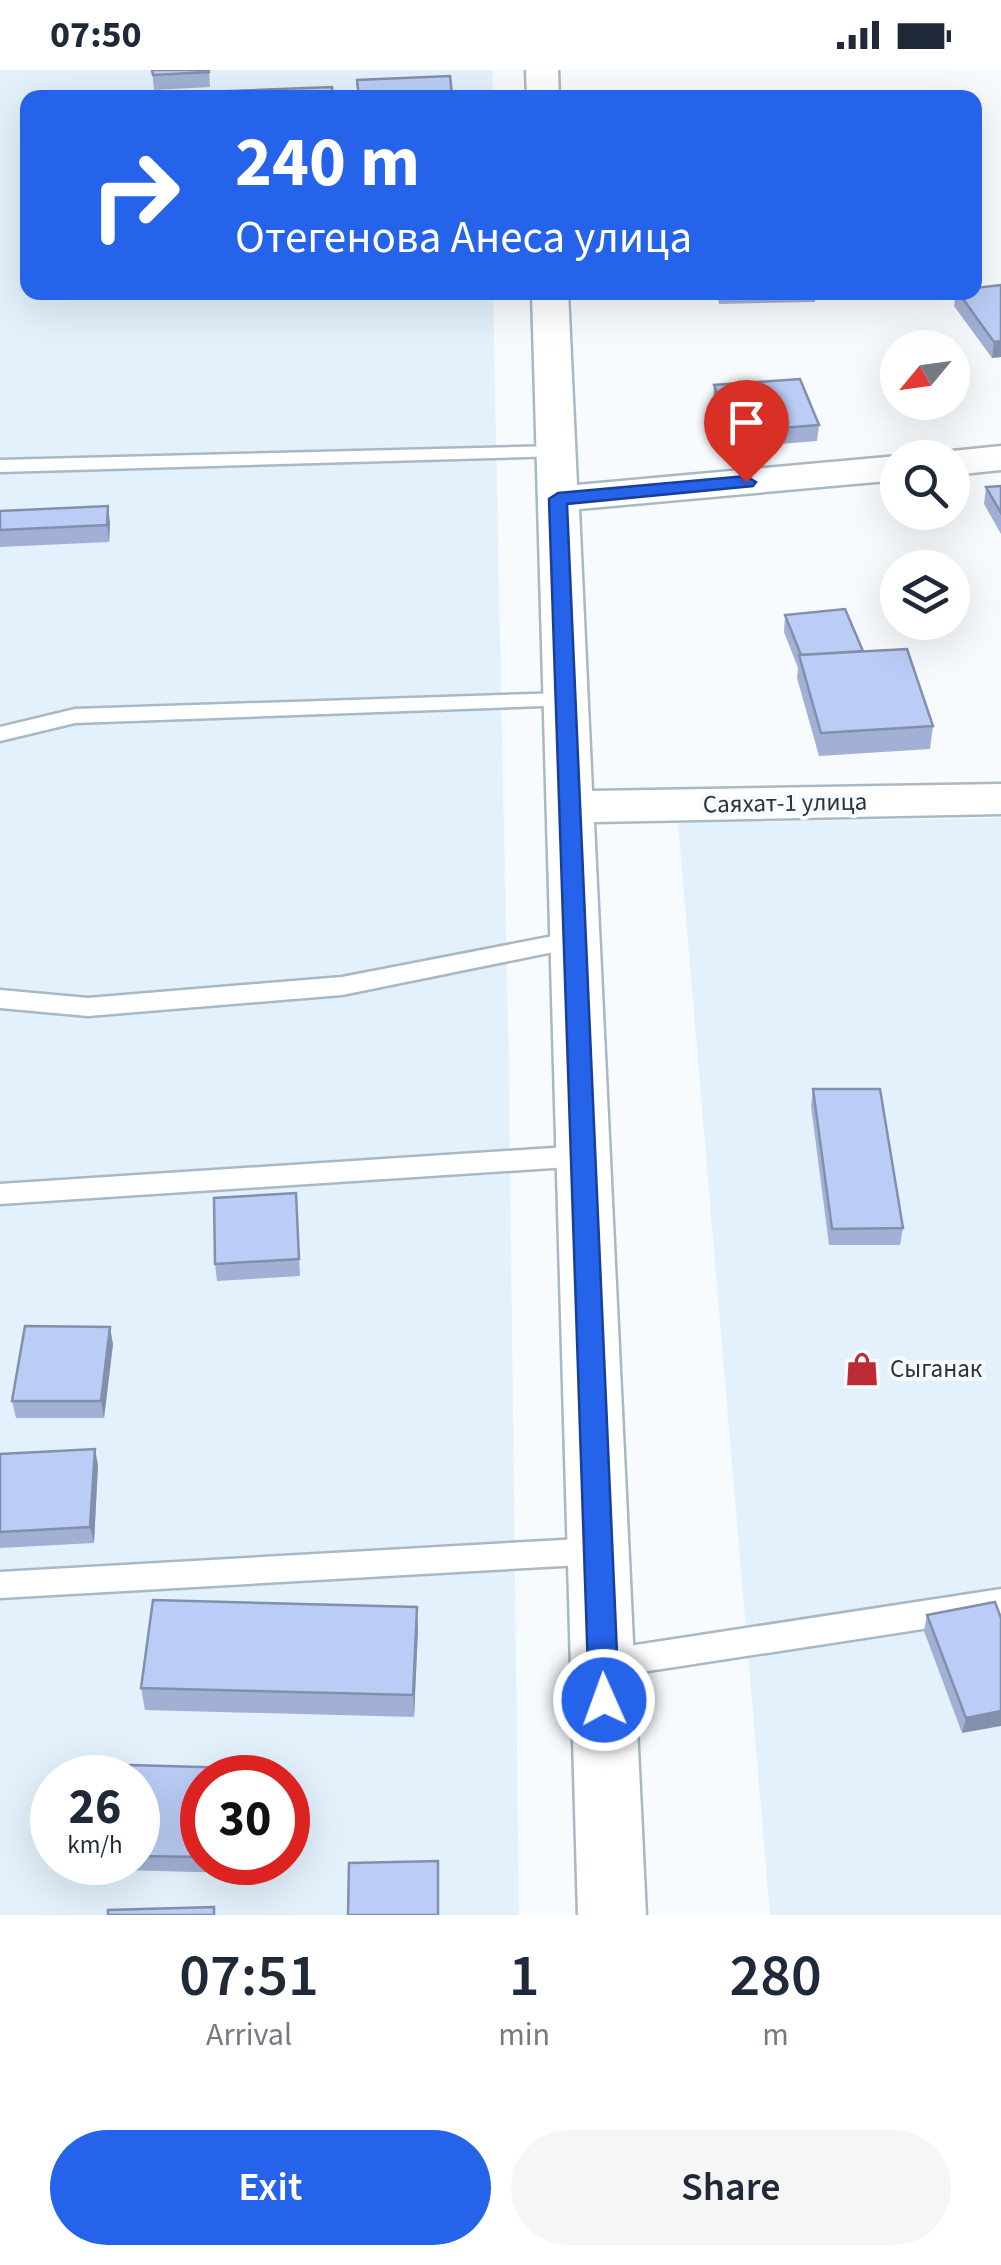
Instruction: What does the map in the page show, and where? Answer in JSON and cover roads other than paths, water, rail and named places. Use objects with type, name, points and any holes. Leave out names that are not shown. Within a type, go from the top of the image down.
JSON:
[{"type":"street","points":[[550,300],[612,1915]]},
{"type":"street","points":[[970,461],[1001,458]]},
{"type":"street","points":[[557,476],[880,468]]},
{"type":"street","name":"Саяхат-1 улица","points":[[569,808],[1001,799]]},
{"type":"lane","points":[[0,466],[557,476]]},
{"type":"lane","points":[[0,734],[75,716],[565,700]]},
{"type":"lane","points":[[0,999],[88,1008],[342,986],[574,940]]},
{"type":"lane","points":[[0,1194],[583,1156]]},
{"type":"lane","points":[[0,1586],[598,1550]]},
{"type":"lane","points":[[602,1664],[1001,1602]]},
{"type":"place","name":"Сыганак","points":[[862,1369]]}]
